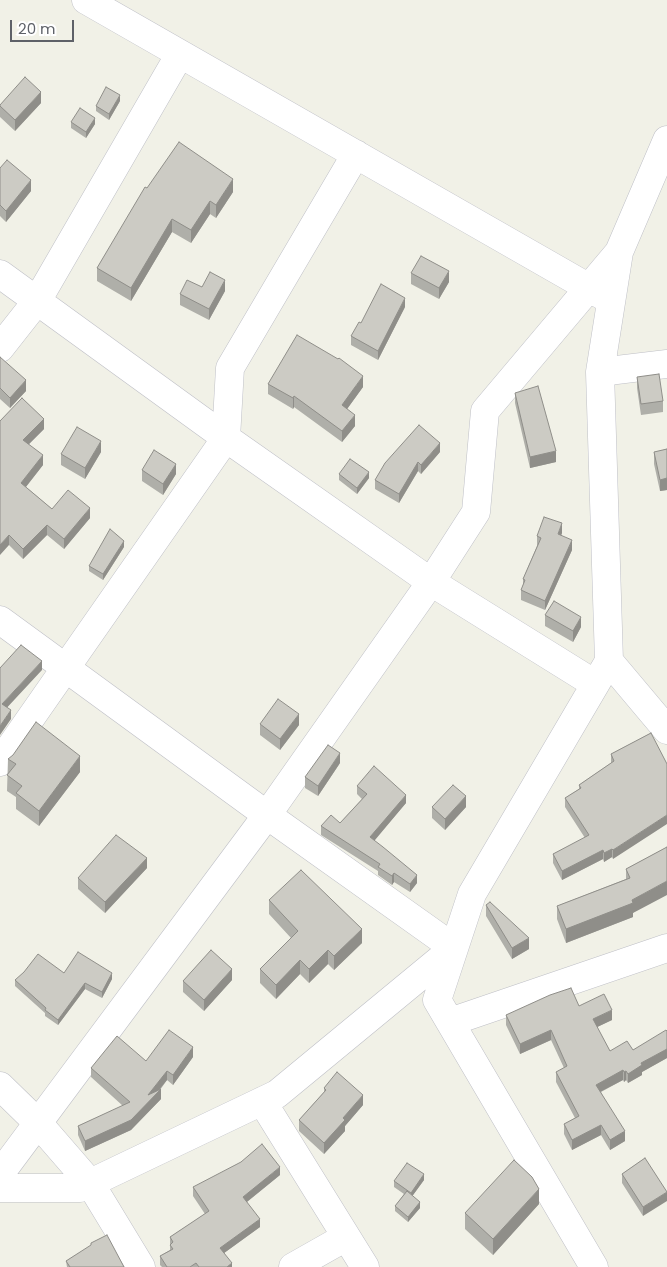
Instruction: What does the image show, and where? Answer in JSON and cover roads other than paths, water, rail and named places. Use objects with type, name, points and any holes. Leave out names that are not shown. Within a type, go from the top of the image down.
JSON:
[{"type":"street","points":[[86,0],[600,294]]},
{"type":"street","points":[[0,348],[37,301],[180,54]]},
{"type":"street","points":[[0,1174],[267,815],[431,582],[476,512],[485,411],[600,294],[667,140]]},
{"type":"street","points":[[0,762],[226,438],[230,368],[356,154]]},
{"type":"street","points":[[0,274],[226,438],[431,582],[602,673],[667,730]]},
{"type":"street","points":[[594,1267],[437,1000],[472,894],[602,673],[600,294]]},
{"type":"street","points":[[600,372],[667,364]]},
{"type":"street","points":[[0,620],[267,815],[454,948]]},
{"type":"street","points":[[0,1188],[80,1188],[262,1102],[277,1094],[454,948]]},
{"type":"street","points":[[450,1022],[667,948]]},
{"type":"street","points":[[0,1086],[38,1123],[90,1183],[141,1267]]},
{"type":"street","points":[[262,1102],[364,1267]]},
{"type":"street","points":[[292,1267],[346,1236]]}]
